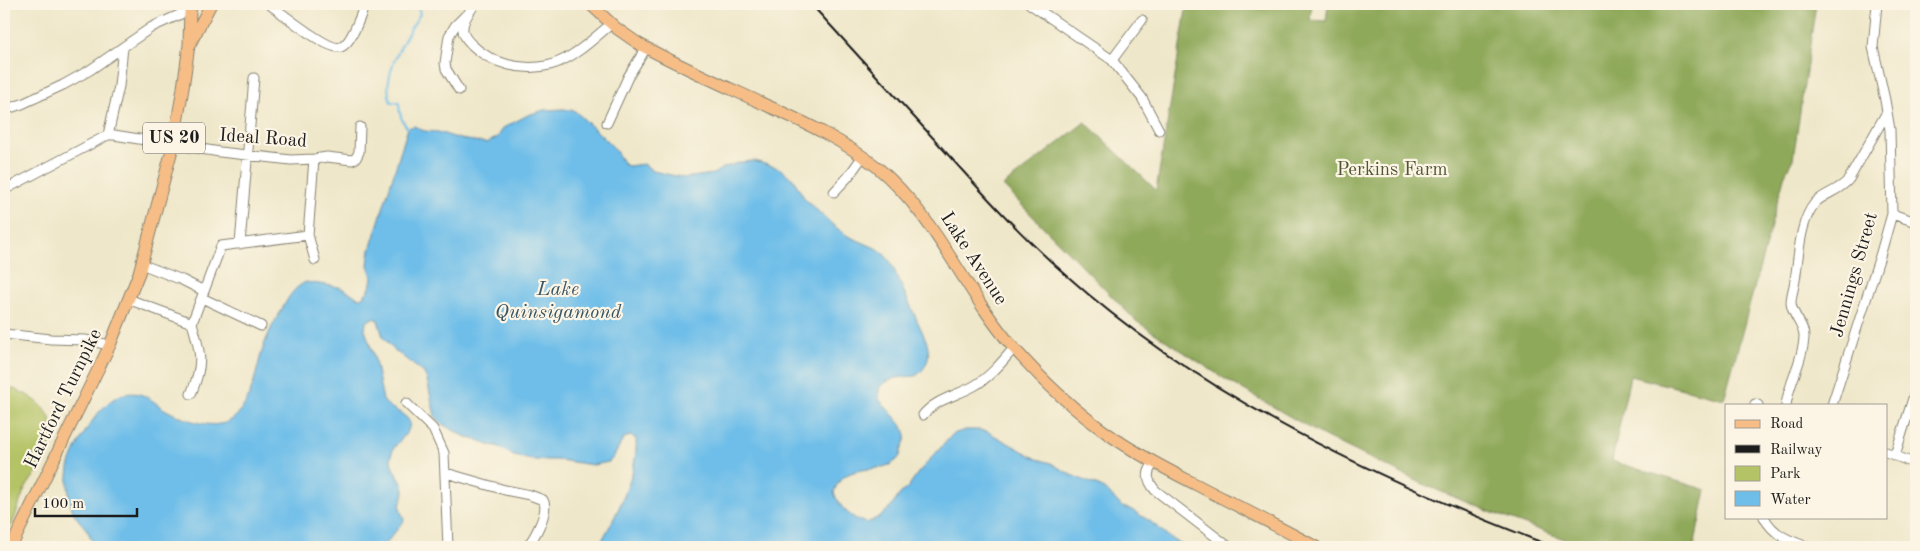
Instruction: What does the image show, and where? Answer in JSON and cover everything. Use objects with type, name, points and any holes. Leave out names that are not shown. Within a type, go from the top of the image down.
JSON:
[{"type":"main road","points":[[190,6],[202,4]]},
{"type":"main road","points":[[189,45],[211,4]]},
{"type":"main road","name":"Lake Avenue","points":[[590,4],[626,36],[646,48],[815,128],[863,156],[895,183],[924,216],[978,302],[1014,348],[1052,388],[1088,419],[1154,463],[1316,547]]},
{"type":"main road","name":"US 20","points":[[142,264],[173,146],[189,45],[190,6]]},
{"type":"main road","name":"Hartford Turnpike","points":[[11,547],[110,345],[142,264]]},
{"type":"street","points":[[269,4],[318,39],[336,48],[348,42],[365,4]]},
{"type":"street","points":[[475,4],[464,19],[463,32],[468,41],[477,50],[498,62],[525,67],[550,65],[567,58],[611,24]]},
{"type":"street","points":[[1030,4],[1112,60],[1142,98],[1159,130]]},
{"type":"street","name":"Jennings Street","points":[[1832,404],[1892,214],[1891,149],[1887,112],[1874,53],[1877,4]]},
{"type":"street","points":[[4,110],[22,104],[90,70],[152,27],[190,6]]},
{"type":"street","points":[[459,90],[446,69],[446,50],[449,36],[454,26],[468,13]]},
{"type":"street","points":[[1112,60],[1142,20]]},
{"type":"street","points":[[4,190],[108,135],[119,86],[123,48]]},
{"type":"street","points":[[607,123],[628,78],[646,48]]},
{"type":"street","points":[[240,244],[246,155],[254,78]]},
{"type":"street","points":[[1786,404],[1801,356],[1804,338],[1803,330],[1793,312],[1791,299],[1806,218],[1817,201],[1849,180],[1887,112]]},
{"type":"street","name":"Ideal Road","points":[[108,135],[173,146],[291,160],[327,157],[354,160],[360,144],[360,127]]},
{"type":"street","points":[[834,192],[863,156]]},
{"type":"street","points":[[314,159],[308,235],[315,260]]},
{"type":"street","points":[[1892,214],[1916,222]]},
{"type":"street","points":[[191,394],[200,370],[201,357],[192,323],[221,246],[308,235]]},
{"type":"street","points":[[142,264],[182,280],[203,294],[261,326]]},
{"type":"street","points":[[128,299],[192,323]]},
{"type":"street","points":[[4,334],[51,340],[86,340],[110,345]]},
{"type":"street","points":[[923,415],[937,403],[980,383],[1014,348]]},
{"type":"street","points":[[1916,389],[1891,454],[1916,464]]},
{"type":"street","points":[[406,403],[423,418],[437,435],[444,453],[448,547]]},
{"type":"street","points":[[1154,463],[1147,471],[1148,480],[1152,487],[1229,547]]},
{"type":"street","points":[[446,473],[505,490],[530,494],[543,500],[546,507],[537,531],[527,547]]},
{"type":"street","points":[[1765,518],[1780,535],[1808,547]]},
{"type":"green space","name":"Perkins Farm","points":[[1187,4],[1312,4],[1310,20],[1326,21],[1328,4],[1816,4],[1793,159],[1785,174],[1724,399],[1630,376],[1612,461],[1706,490],[1694,547],[1586,547],[1490,512],[1425,485],[1320,434],[1225,379],[1136,321],[1003,186],[1085,122],[1156,190]]},
{"type":"green space","points":[[4,386],[21,392],[37,402],[49,415],[53,433],[45,456],[24,491],[14,521],[4,536]]},
{"type":"water","name":"Lake Quinsigamond","points":[[564,109],[575,111],[614,148],[624,164],[628,166],[644,164],[653,171],[685,178],[713,174],[725,167],[742,162],[754,161],[779,168],[793,179],[805,199],[834,226],[848,236],[880,250],[890,261],[926,340],[928,360],[924,368],[916,376],[891,380],[879,388],[879,399],[903,427],[906,436],[900,456],[893,463],[856,471],[839,481],[834,492],[846,512],[851,516],[867,523],[881,516],[891,507],[900,494],[953,434],[965,430],[979,430],[988,432],[1037,459],[1051,463],[1071,475],[1101,487],[1122,507],[1130,509],[1150,521],[1185,547],[598,547],[612,523],[630,480],[636,451],[636,438],[630,436],[624,438],[609,462],[593,465],[559,460],[532,460],[514,456],[497,446],[468,438],[442,424],[435,416],[424,373],[393,349],[383,337],[378,320],[373,318],[366,322],[365,330],[374,356],[383,400],[389,407],[405,416],[410,423],[407,433],[394,448],[391,459],[403,487],[404,493],[400,506],[404,521],[383,547],[95,547],[87,530],[75,516],[72,509],[68,472],[76,448],[90,425],[106,405],[115,398],[132,393],[143,395],[168,411],[193,421],[211,425],[228,422],[242,409],[247,400],[273,324],[295,290],[306,282],[339,287],[358,298],[363,297],[370,288],[372,277],[368,265],[370,250],[408,128],[414,126],[424,131],[438,132],[460,139],[487,143],[498,137],[503,128],[528,115],[544,110]]},
{"type":"waterway","points":[[410,130],[401,118],[399,103],[391,102],[389,81],[396,56],[420,14],[417,4]]},
{"type":"railway","points":[[811,4],[1014,226],[1065,274],[1119,319],[1176,360],[1235,398],[1297,433],[1425,494],[1554,547]]}]
